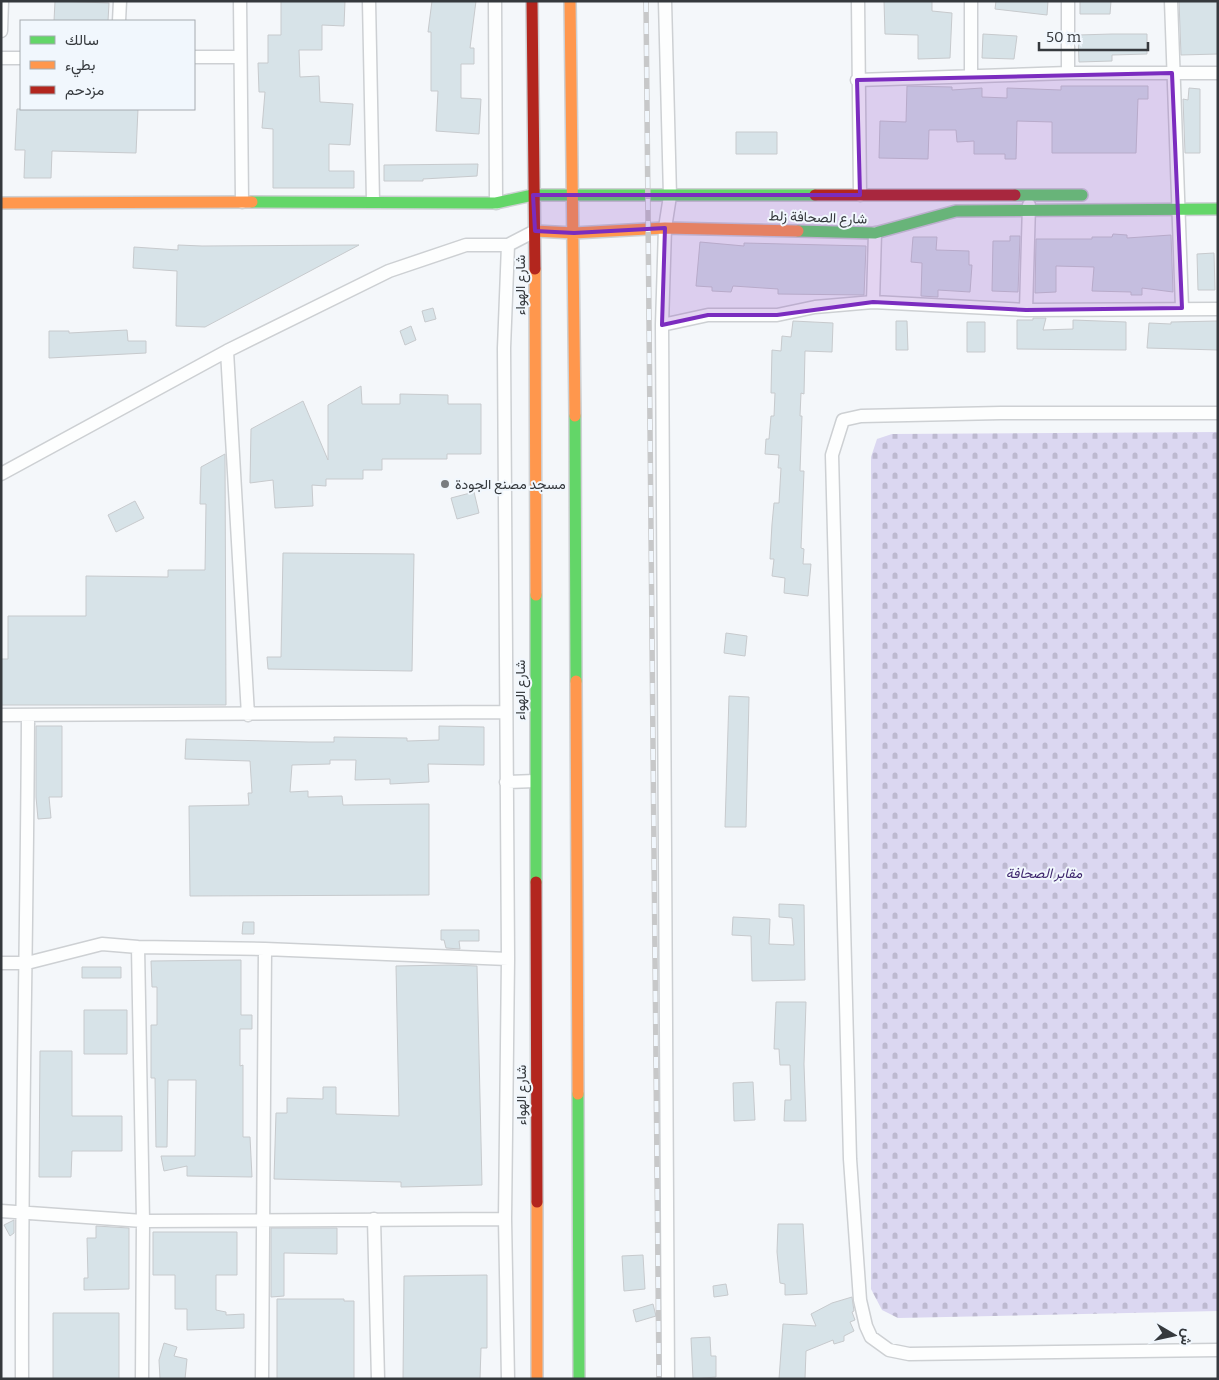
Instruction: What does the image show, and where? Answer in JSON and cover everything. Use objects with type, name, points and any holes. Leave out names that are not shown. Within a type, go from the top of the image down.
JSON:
[{"type":"main road","name":"شارع الهواء","points":[[532,1],[533,195],[536,231],[537,1379]]},
{"type":"main road","points":[[570,1],[574,233],[579,1379]]},
{"type":"main road","points":[[1172,194],[1193,194]]},
{"type":"main road","name":"شارع الصحافة زلط","points":[[1,203],[373,201],[496,203],[533,195],[1092,195]]},
{"type":"main road","name":"شارع الصحافة زلط","points":[[536,231],[574,233],[665,228],[875,233],[956,212],[1218,209]]},
{"type":"street","points":[[1,31],[2,1]]},
{"type":"street","points":[[120,1],[120,20]]},
{"type":"street","points":[[240,1],[242,202]]},
{"type":"street","points":[[369,1],[373,201]]},
{"type":"street","points":[[495,1],[496,203]]},
{"type":"street","points":[[665,1],[670,196],[665,228],[662,325],[667,814],[668,1379]]},
{"type":"street","points":[[858,1],[857,80],[860,195]]},
{"type":"street","points":[[971,1],[971,76]]},
{"type":"street","points":[[1068,1],[1068,74]]},
{"type":"street","points":[[1171,1],[1172,194],[1177,210],[1182,308]]},
{"type":"street","points":[[195,57],[240,57]]},
{"type":"street","points":[[1,58],[20,58]]},
{"type":"street","points":[[857,80],[1068,74],[1218,73]]},
{"type":"street","points":[[1026,310],[1028,195]]},
{"type":"street","points":[[1,474],[227,351],[389,271],[466,245],[508,245],[536,231]]},
{"type":"street","points":[[873,302],[875,233]]},
{"type":"street","points":[[508,245],[504,348],[508,958],[505,1219],[508,1379]]},
{"type":"street","points":[[662,325],[708,315],[777,315],[814,307],[873,302],[1026,310],[1218,309]]},
{"type":"street","points":[[227,351],[248,715]]},
{"type":"street","points":[[1218,413],[1001,413],[861,416],[843,420],[832,455],[850,1159],[860,1300],[868,1332],[871,1337],[889,1350],[910,1354],[1218,1350]]},
{"type":"street","points":[[1,715],[28,717],[505,712]]},
{"type":"street","points":[[22,1379],[21,1211],[27,963],[28,717]]},
{"type":"street","points":[[506,782],[535,781]]},
{"type":"street","points":[[1,964],[27,963],[102,944],[138,947],[265,949],[508,958]]},
{"type":"street","points":[[138,947],[143,1221],[142,1379]]},
{"type":"street","points":[[262,1379],[265,949]]},
{"type":"street","points":[[1,1210],[143,1221],[505,1219]]},
{"type":"street","points":[[374,1220],[378,1379]]},
{"type":"highlighted area","points":[[1172,73],[1182,308],[1026,310],[873,302],[777,315],[708,315],[662,325],[665,228],[574,233],[535,231],[533,195],[860,195],[857,80]]},
{"type":"green space","name":"مقابر الصحافة","points":[[1218,432],[1218,1311],[898,1318],[882,1310],[871,1289],[871,457],[877,439],[892,434]]},
{"type":"building","points":[[55,1],[109,3],[108,20],[54,20]]},
{"type":"building","points":[[281,1],[345,1],[344,26],[322,25],[322,50],[299,50],[300,77],[319,76],[320,102],[353,104],[350,145],[329,144],[329,171],[354,171],[354,188],[273,188],[273,129],[262,128],[265,92],[259,92],[258,63],[268,63],[268,35],[281,35]]},
{"type":"building","points":[[432,1],[476,1],[470,48],[474,48],[474,64],[461,64],[461,98],[481,99],[479,134],[436,131],[438,91],[431,91],[431,32],[428,32]]},
{"type":"building","points":[[884,1],[932,1],[932,11],[952,13],[950,58],[918,59],[918,35],[885,34]]},
{"type":"building","points":[[996,1],[1048,1],[1047,15],[995,9]]},
{"type":"building","points":[[1080,1],[1111,1],[1110,14],[1080,14]]},
{"type":"building","points":[[1179,1],[1218,1],[1218,54],[1181,55]]},
{"type":"building","points":[[983,34],[1017,36],[1014,59],[982,58]]},
{"type":"building","points":[[1147,34],[1147,54],[1112,55],[1112,61],[1079,62],[1078,35]]},
{"type":"building","points":[[907,86],[952,87],[952,90],[982,88],[982,97],[1007,98],[1007,88],[1061,90],[1061,86],[1148,86],[1148,99],[1138,99],[1136,153],[1052,153],[1052,122],[1017,121],[1016,159],[1005,159],[1005,154],[974,154],[974,141],[957,142],[956,130],[929,130],[928,159],[879,158],[880,121],[906,122]]},
{"type":"building","points":[[1189,88],[1200,89],[1200,153],[1185,153],[1183,99],[1188,100]]},
{"type":"building","points":[[17,109],[138,110],[136,153],[52,151],[51,178],[24,178],[25,150],[15,150]]},
{"type":"building","points":[[736,132],[777,132],[777,154],[736,154]]},
{"type":"building","points":[[478,164],[477,176],[423,179],[423,181],[384,181],[384,165]]},
{"type":"building","points":[[1113,234],[1127,235],[1127,238],[1171,235],[1173,292],[1142,288],[1142,295],[1131,295],[1131,292],[1092,291],[1094,267],[1056,266],[1056,292],[1035,293],[1036,239],[1092,239],[1092,237],[1112,237]]},
{"type":"building","points":[[1010,236],[1020,236],[1018,292],[992,291],[993,241],[1010,241]]},
{"type":"building","points":[[913,237],[937,237],[936,250],[969,251],[969,265],[972,265],[970,292],[938,290],[938,297],[921,296],[922,263],[911,262]]},
{"type":"building","points":[[700,242],[744,246],[744,243],[866,246],[864,295],[778,294],[778,289],[733,286],[731,292],[712,291],[712,287],[696,286]]},
{"type":"building","points":[[178,245],[359,245],[205,327],[176,326],[177,271],[133,268],[134,247],[178,250]]},
{"type":"building","points":[[1214,253],[1215,290],[1198,290],[1197,254]]},
{"type":"building","points":[[433,308],[436,319],[425,322],[422,311]]},
{"type":"building","points":[[1033,318],[1046,318],[1043,330],[1073,329],[1073,320],[1126,322],[1126,350],[1017,349],[1017,320],[1033,320]]},
{"type":"building","points":[[793,321],[833,323],[832,352],[805,351],[804,394],[801,393],[800,471],[804,471],[801,548],[804,549],[803,564],[811,564],[808,596],[784,593],[785,578],[772,576],[774,559],[770,559],[774,503],[779,503],[781,468],[778,468],[779,455],[765,454],[766,439],[769,439],[771,416],[774,416],[775,393],[771,393],[772,350],[781,351],[782,336],[791,337]]},
{"type":"building","points":[[896,321],[907,321],[908,350],[896,350]]},
{"type":"building","points":[[1218,321],[1218,350],[1147,348],[1149,323],[1171,324],[1171,322]]},
{"type":"building","points":[[967,322],[985,322],[985,352],[967,352]]},
{"type":"building","points":[[411,326],[416,340],[405,345],[400,331]]},
{"type":"building","points":[[127,330],[128,341],[146,341],[146,353],[49,358],[49,331],[69,331],[69,333]]},
{"type":"building","points":[[361,386],[362,404],[400,404],[400,394],[448,395],[448,404],[481,404],[481,454],[447,454],[447,459],[382,459],[382,470],[363,470],[363,479],[326,479],[326,486],[312,485],[313,506],[275,508],[273,480],[250,483],[251,429],[303,401],[328,460],[328,405]]},
{"type":"building","points":[[225,454],[226,705],[1,705],[1,659],[8,659],[8,616],[86,616],[86,576],[168,577],[168,570],[205,570],[206,504],[200,504],[201,467]]},
{"type":"building","points":[[474,492],[479,513],[457,519],[451,498]]},
{"type":"building","points":[[135,501],[144,518],[116,532],[108,515]]},
{"type":"building","points":[[283,553],[414,554],[412,671],[268,669],[267,657],[281,657]]},
{"type":"building","points":[[726,633],[747,636],[745,656],[724,653]]},
{"type":"building","points":[[729,696],[749,697],[746,827],[725,827]]},
{"type":"building","points":[[36,726],[62,726],[62,797],[49,797],[51,818],[38,819],[36,797]]},
{"type":"building","points":[[439,726],[484,727],[484,765],[428,764],[429,782],[390,784],[390,779],[355,780],[356,760],[330,760],[330,764],[292,765],[290,792],[308,791],[308,797],[342,796],[343,805],[429,804],[429,895],[190,896],[189,806],[249,805],[248,793],[252,793],[250,761],[185,759],[186,739],[334,742],[334,737],[407,738],[407,741],[439,740]]},
{"type":"building","points":[[779,904],[804,905],[805,980],[752,981],[751,936],[732,935],[733,917],[770,919],[769,944],[794,945],[792,918],[779,917]]},
{"type":"building","points":[[243,922],[254,922],[254,934],[242,934]]},
{"type":"building","points":[[441,930],[479,930],[479,941],[459,941],[460,949],[446,948],[444,940],[441,940]]},
{"type":"building","points":[[241,960],[241,1015],[252,1015],[252,1029],[240,1029],[240,1066],[243,1065],[243,1137],[250,1137],[252,1177],[187,1176],[187,1166],[164,1171],[161,1156],[195,1156],[196,1080],[168,1080],[167,1147],[156,1147],[155,1078],[151,1078],[151,1025],[157,1025],[157,987],[152,987],[151,961]]},
{"type":"building","points":[[396,966],[477,966],[482,1185],[401,1187],[401,1182],[274,1179],[276,1113],[287,1113],[287,1098],[323,1099],[323,1087],[336,1087],[336,1114],[399,1116]]},
{"type":"building","points":[[82,967],[121,967],[121,978],[82,978]]},
{"type":"building","points":[[776,1002],[806,1002],[804,1064],[806,1121],[784,1121],[785,1100],[791,1100],[790,1065],[780,1065],[779,1049],[774,1049]]},
{"type":"building","points":[[84,1010],[127,1010],[127,1054],[84,1054]]},
{"type":"building","points":[[40,1051],[72,1051],[72,1116],[122,1116],[122,1151],[72,1151],[71,1177],[39,1177]]},
{"type":"building","points":[[753,1082],[755,1120],[734,1121],[733,1083]]},
{"type":"building","points":[[14,1220],[14,1233],[10,1236],[4,1225]]},
{"type":"building","points":[[778,1224],[803,1224],[807,1294],[785,1295],[785,1284],[780,1283],[777,1252]]},
{"type":"building","points":[[96,1226],[129,1228],[129,1289],[84,1290],[84,1278],[88,1278],[87,1238],[96,1238]]},
{"type":"building","points":[[271,1228],[337,1228],[337,1254],[284,1253],[284,1296],[271,1297]]},
{"type":"building","points":[[153,1232],[237,1232],[237,1275],[216,1275],[216,1310],[226,1312],[226,1315],[244,1314],[244,1328],[187,1330],[187,1309],[175,1309],[175,1275],[153,1275]]},
{"type":"building","points":[[643,1255],[645,1289],[624,1291],[622,1256]]},
{"type":"building","points":[[487,1275],[487,1348],[481,1348],[480,1379],[403,1379],[404,1276]]},
{"type":"building","points":[[726,1284],[728,1295],[714,1297],[713,1286]]},
{"type":"building","points":[[852,1297],[854,1311],[852,1312],[855,1320],[850,1322],[854,1331],[844,1336],[844,1341],[834,1344],[833,1340],[806,1351],[805,1379],[779,1379],[783,1324],[816,1326],[811,1314],[832,1303]]},
{"type":"building","points":[[277,1299],[344,1299],[344,1301],[354,1301],[354,1379],[277,1379]]},
{"type":"building","points":[[653,1304],[656,1316],[636,1322],[633,1310]]},
{"type":"building","points":[[53,1313],[119,1313],[119,1379],[53,1379]]},
{"type":"building","points":[[710,1337],[711,1356],[716,1356],[716,1377],[693,1379],[691,1338]]},
{"type":"building","points":[[164,1343],[177,1347],[174,1356],[187,1359],[185,1379],[160,1379],[159,1360]]},
{"type":"railway","points":[[646,1],[659,1379]]},
{"type":"traffic: fast","points":[[252,202],[496,203],[533,195]]},
{"type":"traffic: fast","points":[[533,195],[815,195]]},
{"type":"traffic: fast","points":[[1015,195],[1082,195]]},
{"type":"traffic: fast","points":[[798,231],[875,233],[956,211],[1218,209]]},
{"type":"traffic: fast","points":[[575,416],[576,681]]},
{"type":"traffic: fast","points":[[536,595],[536,882]]},
{"type":"traffic: fast","points":[[578,1094],[579,1379]]},
{"type":"traffic: slow","points":[[570,1],[575,416]]},
{"type":"traffic: slow","points":[[1,203],[252,202]]},
{"type":"traffic: slow","points":[[535,231],[574,233],[665,228],[798,231]]},
{"type":"traffic: slow","points":[[535,269],[536,595]]},
{"type":"traffic: slow","points":[[576,681],[578,1094]]},
{"type":"traffic: slow","points":[[537,1202],[537,1379]]},
{"type":"traffic: jam","points":[[532,1],[535,269]]},
{"type":"traffic: jam","points":[[815,195],[1015,195]]},
{"type":"traffic: jam","points":[[536,882],[537,1202]]},
{"type":"place","name":"مسجد مصنع الجودة","points":[[445,484]]}]
